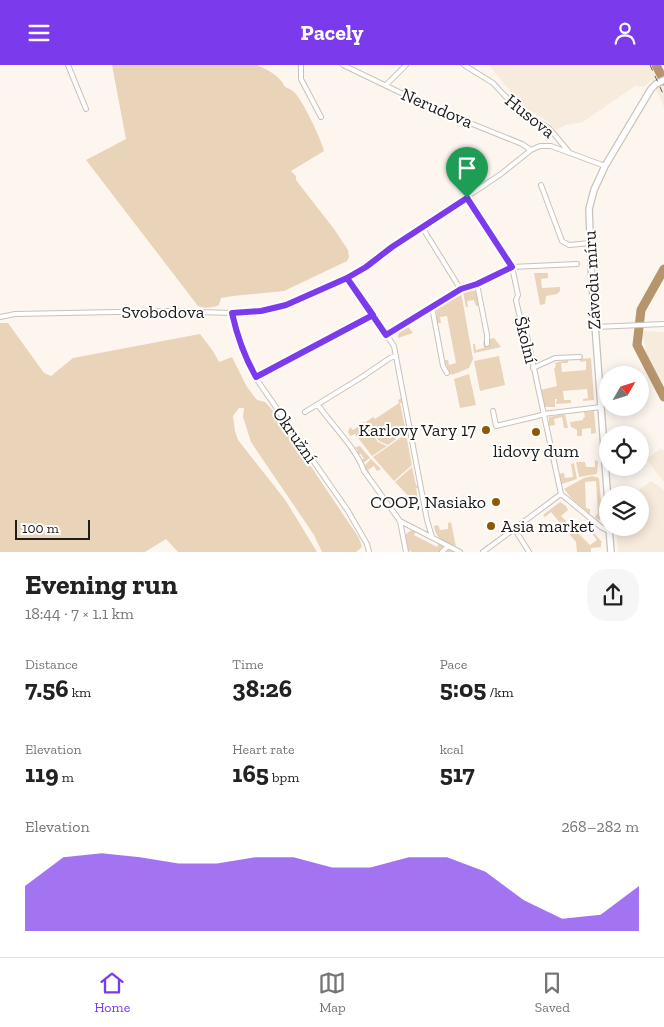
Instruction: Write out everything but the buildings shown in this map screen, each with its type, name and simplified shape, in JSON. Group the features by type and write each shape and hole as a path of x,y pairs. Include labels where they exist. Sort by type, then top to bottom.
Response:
{"main road":[{"name":"Závodu míru","path":"599,380 590,243 590,202 605,166 651,89 662,81"},
{"name":"Závodu míru","path":"602,416 607,486"},
{"path":"610,536 611,552"}],"street":[{"path":"68,65 86,109"},
{"path":"301,65 301,79 321,117"},
{"name":"Nerudova","path":"344,65 415,100 522,144 531,150"},
{"path":"386,85 406,65"},
{"name":"Husova","path":"464,65 493,83 517,109 549,128 569,152"},
{"path":"531,150 547,145 605,166"},
{"name":"Svobodova","path":"0,317 15,314 167,311 232,313 261,311 286,305 347,278 366,267 392,247 501,174 531,150"},
{"path":"541,185 562,241 569,245 590,243"},
{"name":"Školní","path":"467,198 512,267 518,295 516,300 523,331 527,336 561,494"},
{"path":"422,227 461,289"},
{"path":"386,335 461,289 477,284 512,267 576,264"},
{"path":"347,278 394,346 427,520 432,537"},
{"path":"477,284 487,344"},
{"path":"432,307 443,366 447,373"},
{"name":"Okružní","path":"232,313 244,356 256,377 348,511 367,544 369,552"},
{"path":"256,377 373,315"},
{"path":"595,327 664,324"},
{"path":"305,412 390,357 396,356"},
{"path":"534,368 555,358 580,357"},
{"name":"Okružní","path":"318,405 400,521"},
{"path":"493,411 496,426 538,416 543,413 599,407"},
{"path":"483,552 561,494 599,525"},
{"path":"400,521 460,552"},
{"path":"400,521 406,552"},
{"path":"402,535 411,527"},
{"path":"514,528 530,552"},
{"path":"442,552 448,546"}],"shaded area":[{"path":"112,65 257,65 277,77 285,87 297,95 306,110 324,151 291,171 348,250 349,257 347,261 284,291 221,298 219,305 206,308 198,306 86,160 126,139"},
{"path":"489,65 654,65 664,87 664,107 652,80 644,87 635,86 583,122 566,125 556,130 546,120 522,106"},
{"path":"534,273 548,273 548,278 541,279 542,288 560,287 560,291 557,294 546,296 545,304 540,305"},
{"path":"470,289 477,292 480,306 476,306 474,300 467,301 468,307 466,307 463,292"},
{"path":"461,292 473,359 469,368 452,375 444,360 448,360 449,365 456,363 447,316 440,317 441,323 437,323 436,307"},
{"path":"0,323 8,323 44,373 51,376 73,358 200,334 219,362 232,357 247,387 257,400 265,402 275,413 359,538 362,547 356,552 322,552 314,535 251,442 243,417 244,408 239,408 233,416 238,440 286,501 317,552 178,552 166,539 145,552 0,552"},
{"path":"406,324 413,333 398,338 399,329"},
{"path":"642,331 664,332 664,386 647,356"},
{"path":"494,338 501,347 474,353 473,344 475,344 476,350 484,348 483,342 486,342 488,346 490,339"},
{"path":"499,356 505,385 480,391 474,361"},
{"path":"591,358 594,400 583,401 583,399 588,398 587,389 563,391 564,400 571,400 571,403 556,404 557,399 555,399 555,407 544,407 541,390 557,386 554,368 556,364 554,363 568,360 568,363 561,363 562,372 586,370 586,361 580,362 580,359"},
{"path":"469,374 476,405 460,408 454,379"},
{"path":"402,398 404,403 400,403 405,427 409,430 397,438 393,435 396,439 388,445 379,441 366,422 373,417 375,419 399,403 398,400"},
{"path":"594,411 596,433 591,434 591,428 582,429 582,436 577,436 577,430 571,427 570,422 583,420 585,417 584,412"},
{"path":"565,414 568,428 564,428 562,417 554,419 555,425 549,426 549,417"},
{"path":"364,422 378,442 387,446 372,456 355,434 350,436 348,432 350,427 353,430"},
{"path":"406,434 412,465 394,481 373,457"},
{"path":"360,446 370,458 363,463 361,459 364,459 361,454 356,454 354,451 358,451 355,447"},
{"path":"662,448 664,451 664,482 649,463 649,457"},
{"path":"371,459 381,469 377,471 374,466 368,470 371,475 369,476 364,466"},
{"path":"595,460 598,461 597,474 579,477 576,462 585,462 586,467 595,467"},
{"path":"574,463 577,479 562,484 558,474 564,473 565,478 573,477 571,464"},
{"path":"412,467 416,485 421,489 416,488 419,507 395,482"},
{"path":"592,476 599,478 599,521 595,517 598,513 596,481 585,482 586,508 590,509 590,514 572,499 564,489 584,478"},
{"path":"651,481 664,490 664,552 618,552 617,536 649,536 649,486 644,486"},
{"path":"560,502 568,510 561,516 590,545 597,540 593,535 594,533 602,542 601,547 591,548 591,552 577,552 576,542 551,512 545,517 543,515"},
{"path":"451,522 456,547 439,537 434,526 438,525 440,530 448,529 448,523"},
{"path":"413,530 416,531 414,535 437,547 439,543 456,552 412,552 408,550 404,537"}],"waterway":[{"path":"656,65 664,81"},
{"path":"664,269 641,310 637,345 664,397"}],"railway":[{"path":"650,65 664,96"}],"place":[{"name":"Karlovy Vary 17","path":"486,430"},
{"name":"lidovy dum","path":"536,432"},
{"name":"COOP, Nasiako","path":"496,502"},
{"name":"Asia market","path":"491,526"}],"route":[{"path":"467,198 347,278 373,315 256,377 244,356 232,313 261,311 286,305 347,278 386,335 461,289 477,284 512,267 467,198"}]}
